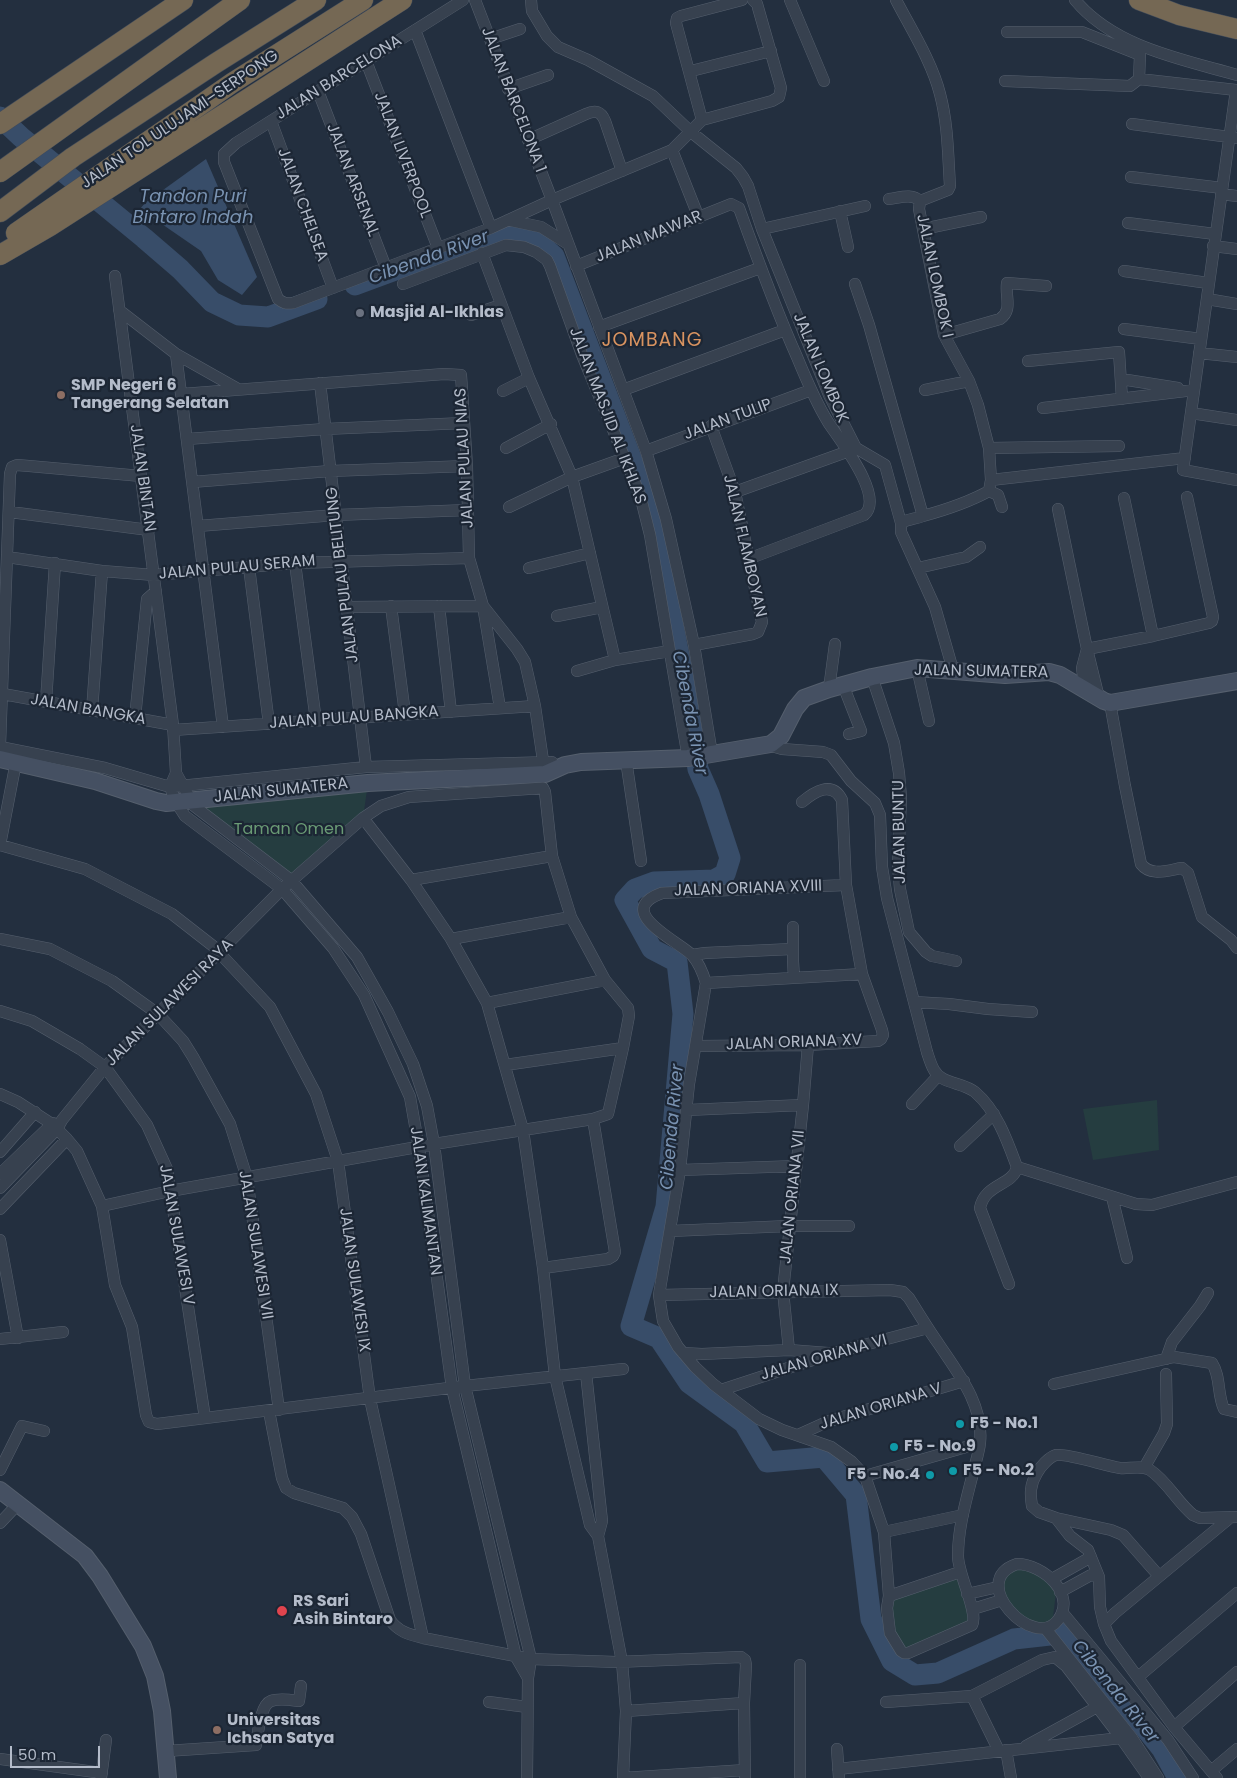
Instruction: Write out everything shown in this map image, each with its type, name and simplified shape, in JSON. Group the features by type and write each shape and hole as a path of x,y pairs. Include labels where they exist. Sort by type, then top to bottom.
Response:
{"highway":[{"path":"4,121 183,0"},
{"path":"0,172 240,0"},
{"name":"JALAN TOL ULUJAMI–SERPONG","path":"7,207 73,157 316,0"},
{"name":"JALAN TOL ULUJAMI–SERPONG","path":"0,245 45,220 98,176 232,83 363,0"},
{"path":"0,255 45,220 130,174 402,0"},
{"path":"1139,0 1179,15 1237,29"}],"street":[{"name":"JALAN BARCELONA","path":"332,288 292,303 285,304 278,299 224,162 223,158 226,150 463,0"},
{"name":"JALAN BARCELONA 1","path":"475,0 552,200"},
{"name":"JALAN LOMBOK","path":"531,0 532,11 548,36 558,47 588,60 653,96 692,132 736,168 743,177 829,395 856,448 885,465 901,523 901,532 935,607 953,670"},
{"path":"702,120 676,23 677,18 742,0"},
{"path":"332,288 491,228 552,200 672,150 702,120 772,101 779,97 781,88 757,4 753,0"},
{"path":"790,0 824,81"},
{"path":"889,199 916,197 920,201 948,190 950,186 944,115 940,93 933,74 896,0"},
{"path":"1075,0 1098,23 1127,39 1164,54 1237,75"},
{"path":"490,39 520,29"},
{"path":"415,30 491,228"},
{"path":"1007,32 1082,32 1140,55 1139,79"},
{"path":"690,71 771,51"},
{"name":"JALAN LIVERPOOL","path":"366,61 438,248"},
{"path":"508,89 548,75"},
{"path":"1005,81 1130,86 1139,79 1236,90 1233,138 1221,191 1183,470 1237,480"},
{"name":"JALAN ARSENAL","path":"318,91 386,268"},
{"path":"528,140 592,111 598,112 605,121 622,171"},
{"name":"JALAN CHELSEA","path":"271,121 332,288"},
{"path":"1132,124 1233,138"},
{"path":"672,150 699,218"},
{"path":"1131,177 1221,191 1237,196"},
{"path":"552,200 646,450 666,519 694,645 701,756"},
{"name":"JALAN LOMBOK I","path":"920,201 919,209 944,335 969,381 978,404 989,448 990,486"},
{"name":"JALAN MAWAR","path":"576,266 731,204 739,208 760,268"},
{"path":"762,229 865,206"},
{"path":"840,211 848,247"},
{"path":"923,230 982,217"},
{"path":"508,220 541,227 568,244"},
{"path":"1128,223 1214,240 1237,249"},
{"name":"JALAN MASJID AL IKHLAS","path":"403,284 506,244 516,245 536,252 547,260 582,355 640,495 650,535 670,651 701,756"},
{"path":"482,253 530,378 572,477 615,660"},
{"path":"599,327 760,268 811,390 861,473 870,500 868,511 864,515 748,559"},
{"path":"1124,271 1208,283"},
{"name":"JALAN BINTAN","path":"115,276 149,530 173,728 176,774 180,794"},
{"path":"944,335 1000,319 1004,316 1008,309 1006,283 1046,286"},
{"path":"855,284 869,325 923,516"},
{"path":"1207,300 1237,304"},
{"path":"470,315 501,305"},
{"path":"119,310 176,354 238,389"},
{"path":"1124,329 1201,339"},
{"path":"623,390 785,330"},
{"path":"1028,361 1119,352 1122,399"},
{"path":"1199,352 1237,357"},
{"path":"176,354 223,727"},
{"name":"JALAN PULAU NIAS","path":"182,394 444,374 461,375 469,558 483,606 522,656 536,706 545,768"},
{"path":"503,391 530,378"},
{"path":"1121,379 1194,390"},
{"path":"925,390 969,381"},
{"name":"JALAN PULAU BELITUNG","path":"320,383 366,767"},
{"name":"JALAN TULIP","path":"646,450 811,390"},
{"path":"1043,408 1194,390"},
{"path":"1191,412 1237,420"},
{"path":"187,439 326,429 464,423"},
{"path":"506,448 551,424"},
{"name":"JALAN FLAMBOYAN","path":"694,645 758,632 761,627 762,617 735,492 711,426"},
{"path":"989,448 1119,446"},
{"path":"735,492 849,452"},
{"path":"509,507 572,477 625,458"},
{"path":"901,523 978,497 990,486 1185,458"},
{"path":"0,747 12,467 17,465 142,476"},
{"path":"192,482 330,471 466,466"},
{"path":"990,486 998,495 1002,507"},
{"path":"1087,650 1212,621 1213,617 1187,497"},
{"path":"1124,498 1153,636"},
{"path":"1058,509 1087,650 1082,668 1098,697 1125,786 1141,864 1148,871 1155,872 1177,869 1185,870 1188,873 1202,917 1231,940 1237,948"},
{"path":"198,526 336,515 468,510"},
{"path":"10,512 149,530"},
{"path":"918,568 966,557 980,547"},
{"path":"529,568 590,553"},
{"name":"JALAN PULAU SERAM","path":"7,557 102,571 154,575 341,560 469,558"},
{"path":"46,702 55,563"},
{"path":"295,563 316,721"},
{"path":"249,567 269,724"},
{"path":"92,710 102,571"},
{"path":"135,718 148,599 156,591"},
{"path":"391,606 405,714"},
{"path":"439,606 451,712"},
{"path":"346,607 483,606 500,708"},
{"path":"557,616 602,607"},
{"path":"835,644 836,687 860,731 849,734"},
{"path":"577,671 615,660 670,651"},
{"path":"917,668 929,721"},
{"name":"JALAN SUMATERA","path":"0,747 105,768 180,794 545,768 581,762 701,756 771,744 781,736 795,709 804,698 872,677 917,668 1005,675 1049,672 1060,675 1098,697"},
{"name":"JALAN BUNTU","path":"872,677 894,744 899,773 901,798 898,865 900,889 909,932 926,952 932,956 956,961"},
{"path":"1098,697 1237,681"},
{"name":"JALAN BANGKA","path":"3,694 135,718 173,728"},
{"name":"JALAN PULAU BANGKA","path":"173,728 223,727 536,706"},
{"path":"771,744 782,749 823,752 832,755 851,781 875,803 881,822 882,867 887,898 927,1052 936,1073 974,1092 994,1114 1016,1167 1016,1172 1011,1178 987,1192 982,1199 980,1208 1009,1284"},
{"path":"626,760 641,861"},
{"path":"0,845 8,761"},
{"name":"JALAN SUMATERA","path":"8,761 95,781 156,802 166,803 180,794 210,782 366,767 545,768"},
{"name":"JALAN SULAWESI RAYA","path":"57,1124 106,1068 291,880 363,818 381,806 409,798 543,788 552,856"},
{"path":"706,983 862,974 846,885 842,800 833,789 814,792 802,802"},
{"name":"JALAN KALIMANTAN","path":"180,794 199,811 291,880 357,957 388,1012 413,1064 427,1106 434,1144 465,1386 530,1659 527,1707 527,1778"},
{"name":"JALAN KALIMANTAN","path":"180,794 184,816 282,889 333,948 364,995 410,1097 452,1388 516,1657 528,1678"},
{"path":"363,818 411,880 452,939 487,1003 523,1130 543,1268 555,1376 590,1525 598,1536 622,1662 626,1711 623,1778 745,1774 744,1703 746,1665 745,1660 741,1657 622,1662 530,1659 423,1638"},
{"name":"JALAN SULAWESI IX","path":"0,845 86,869 172,914 220,952 270,1007 316,1094 338,1161 370,1399 423,1638"},
{"path":"102,1206 170,1191 434,1144 593,1120 610,1111 629,1016 628,1008 605,980 571,917 552,856 411,880"},
{"name":"JALAN ORIANA XVIII","path":"692,955 658,932 650,923 645,912 645,904 650,898 662,893 846,885"},
{"path":"452,939 571,917"},
{"path":"793,927 794,978"},
{"name":"JALAN SULAWESI VII","path":"0,939 50,950 112,981 158,1014 183,1042 230,1124 247,1178 282,1478 286,1488 294,1493 343,1508 352,1517 361,1534 390,1620 396,1629 406,1634 423,1638"},
{"path":"792,948 692,955 702,970 706,983 680,1170 659,1295 663,1321 694,1367 721,1390 760,1419 782,1430 831,1447 852,1462 865,1476 884,1532 889,1596 887,1608 890,1633 904,1653 972,1625 974,1620 973,1609 960,1572 958,1557 963,1515 980,1443 980,1423 974,1401 964,1381 928,1328"},
{"name":"JALAN ORIANA XV","path":"696,1046 808,1045 881,1039 883,1035 882,1030 862,974"},
{"path":"487,1003 605,980"},
{"path":"914,1002 1032,1012"},
{"name":"JALAN SULAWESI V","path":"0,1011 32,1021 80,1049 106,1068 133,1104 150,1132 167,1169 206,1418"},
{"name":"JALAN ORIANA VII","path":"789,1350 783,1291 808,1045"},
{"path":"505,1065 623,1048"},
{"path":"912,1104 936,1073"},
{"path":"0,1094 57,1124 76,1151 102,1206 114,1285 132,1327 146,1415 150,1422 158,1424 465,1386 623,1369"},
{"path":"687,1110 803,1105"},
{"path":"0,1152 35,1112"},
{"path":"960,1146 994,1114"},
{"path":"543,1268 608,1259 615,1252 593,1120"},
{"path":"0,1174 57,1124"},
{"path":"0,1188 57,1124"},
{"path":"0,1209 67,1139"},
{"path":"680,1170 797,1166"},
{"path":"1016,1167 1136,1204 1152,1205 1237,1182"},
{"path":"1112,1197 1127,1258"},
{"path":"670,1231 789,1226 849,1226"},
{"path":"0,1240 18,1338"},
{"name":"JALAN ORIANA IX","path":"659,1295 890,1290 903,1292 909,1298 928,1328"},
{"path":"1166,1359 1172,1342 1208,1293"},
{"name":"JALAN ORIANA VI","path":"721,1390 834,1353 928,1328"},
{"path":"0,1339 63,1332"},
{"path":"683,1353 702,1354 789,1350 834,1353"},
{"path":"1054,1384 1174,1357 1212,1363 1216,1370 1221,1402 1224,1409 1237,1412"},
{"path":"586,1373 602,1521 598,1536"},
{"path":"1144,1468 1164,1433 1167,1424 1166,1374"},
{"name":"JALAN ORIANA V","path":"798,1435 829,1421 964,1381"},
{"path":"0,1470 22,1426 44,1431"},
{"path":"865,1476 980,1443"},
{"path":"1159,1576 1123,1535 1111,1530 1056,1518 1039,1512 1032,1506 1030,1497 1032,1481 1038,1470 1053,1456 1063,1455 1121,1468 1144,1468 1155,1475 1186,1510 1200,1518 1213,1532"},
{"path":"0,1490 85,1556 114,1597 143,1646 155,1676 162,1711 168,1778"},
{"path":"0,1523 18,1504"},
{"path":"884,1532 963,1515"},
{"path":"1200,1518 1234,1517"},
{"path":"1104,1624 1159,1576 1234,1517"},
{"path":"1056,1518 1070,1536 1088,1550 1099,1577 1100,1607 1104,1624 1111,1640 1174,1727 1214,1774 1237,1749"},
{"path":"1052,1579 1091,1557"},
{"path":"1017,1564 1035,1567 1052,1579 1060,1592 1063,1602 1062,1612 1056,1623 1045,1628 1033,1627 1014,1616 1002,1600 998,1587 1000,1576 1005,1570 1017,1564"},
{"path":"889,1596 960,1572"},
{"path":"1060,1592 1091,1575 1099,1577"},
{"path":"967,1594 998,1587"},
{"path":"1138,1677 1237,1593"},
{"path":"973,1609 1002,1600"},
{"path":"1062,1612 1168,1740 1194,1778"},
{"path":"1045,1628 1132,1738 1158,1778"},
{"path":"886,1702 972,1696 1042,1660 1054,1657 1066,1666 1149,1778"},
{"path":"800,1665 800,1778"},
{"path":"1174,1727 1237,1672"},
{"path":"166,1751 256,1745 263,1708 270,1701 299,1701 301,1686"},
{"path":"972,1696 1002,1751 1011,1778"},
{"path":"488,1702 527,1707"},
{"path":"626,1711 744,1703"},
{"path":"1020,1749 1097,1707"},
{"path":"837,1749 838,1773 1002,1751 1121,1738"},
{"path":"0,1759 101,1776 106,1740"}],"green space":[{"name":"Taman Omen","path":"368,783 363,818 291,880 191,800"},
{"path":"1157,1100 1159,1150 1093,1160 1083,1109"},
{"path":"1025,1564 1057,1585 1052,1625 1033,1627 1002,1600 1005,1570"},
{"path":"959,1575 972,1619 904,1652 892,1632 891,1597"}],"water":[{"name":"Tandon Puri Bintaro Indah","path":"206,159 257,277 242,295 218,280 201,251 140,209 145,203"}],"waterway":[{"name":"Cibenda River","path":"0,117 21,137 180,269 212,302 239,315 268,317 317,299"},
{"name":"Cibenda River","path":"355,285 493,234 511,234 526,238 547,250 554,256 650,508 682,671 698,769 709,794 730,858 725,874 714,880 654,882 635,889 625,900 652,949 677,962 683,1014 666,1207 631,1326 659,1338 689,1383 744,1423 767,1462 824,1457 856,1495 871,1619 892,1661 915,1675 938,1673 1014,1639 1068,1633 1162,1749 1178,1778"}],"place":[{"name":"Masjid Al-Ikhlas","path":"360,313"},
{"name":"SMP Negeri 6 Tangerang Selatan","path":"61,395"},
{"name":"F5 - No.1","path":"960,1424"},
{"name":"F5 - No.9","path":"894,1447"},
{"name":"F5 - No.2","path":"953,1471"},
{"name":"F5 - No.4","path":"930,1475"},
{"name":"RS Sari Asih Bintaro","path":"282,1611"},
{"name":"Universitas Ichsan Satya","path":"217,1730"}],"district":[{"name":"JOMBANG","path":"652,341"}]}
